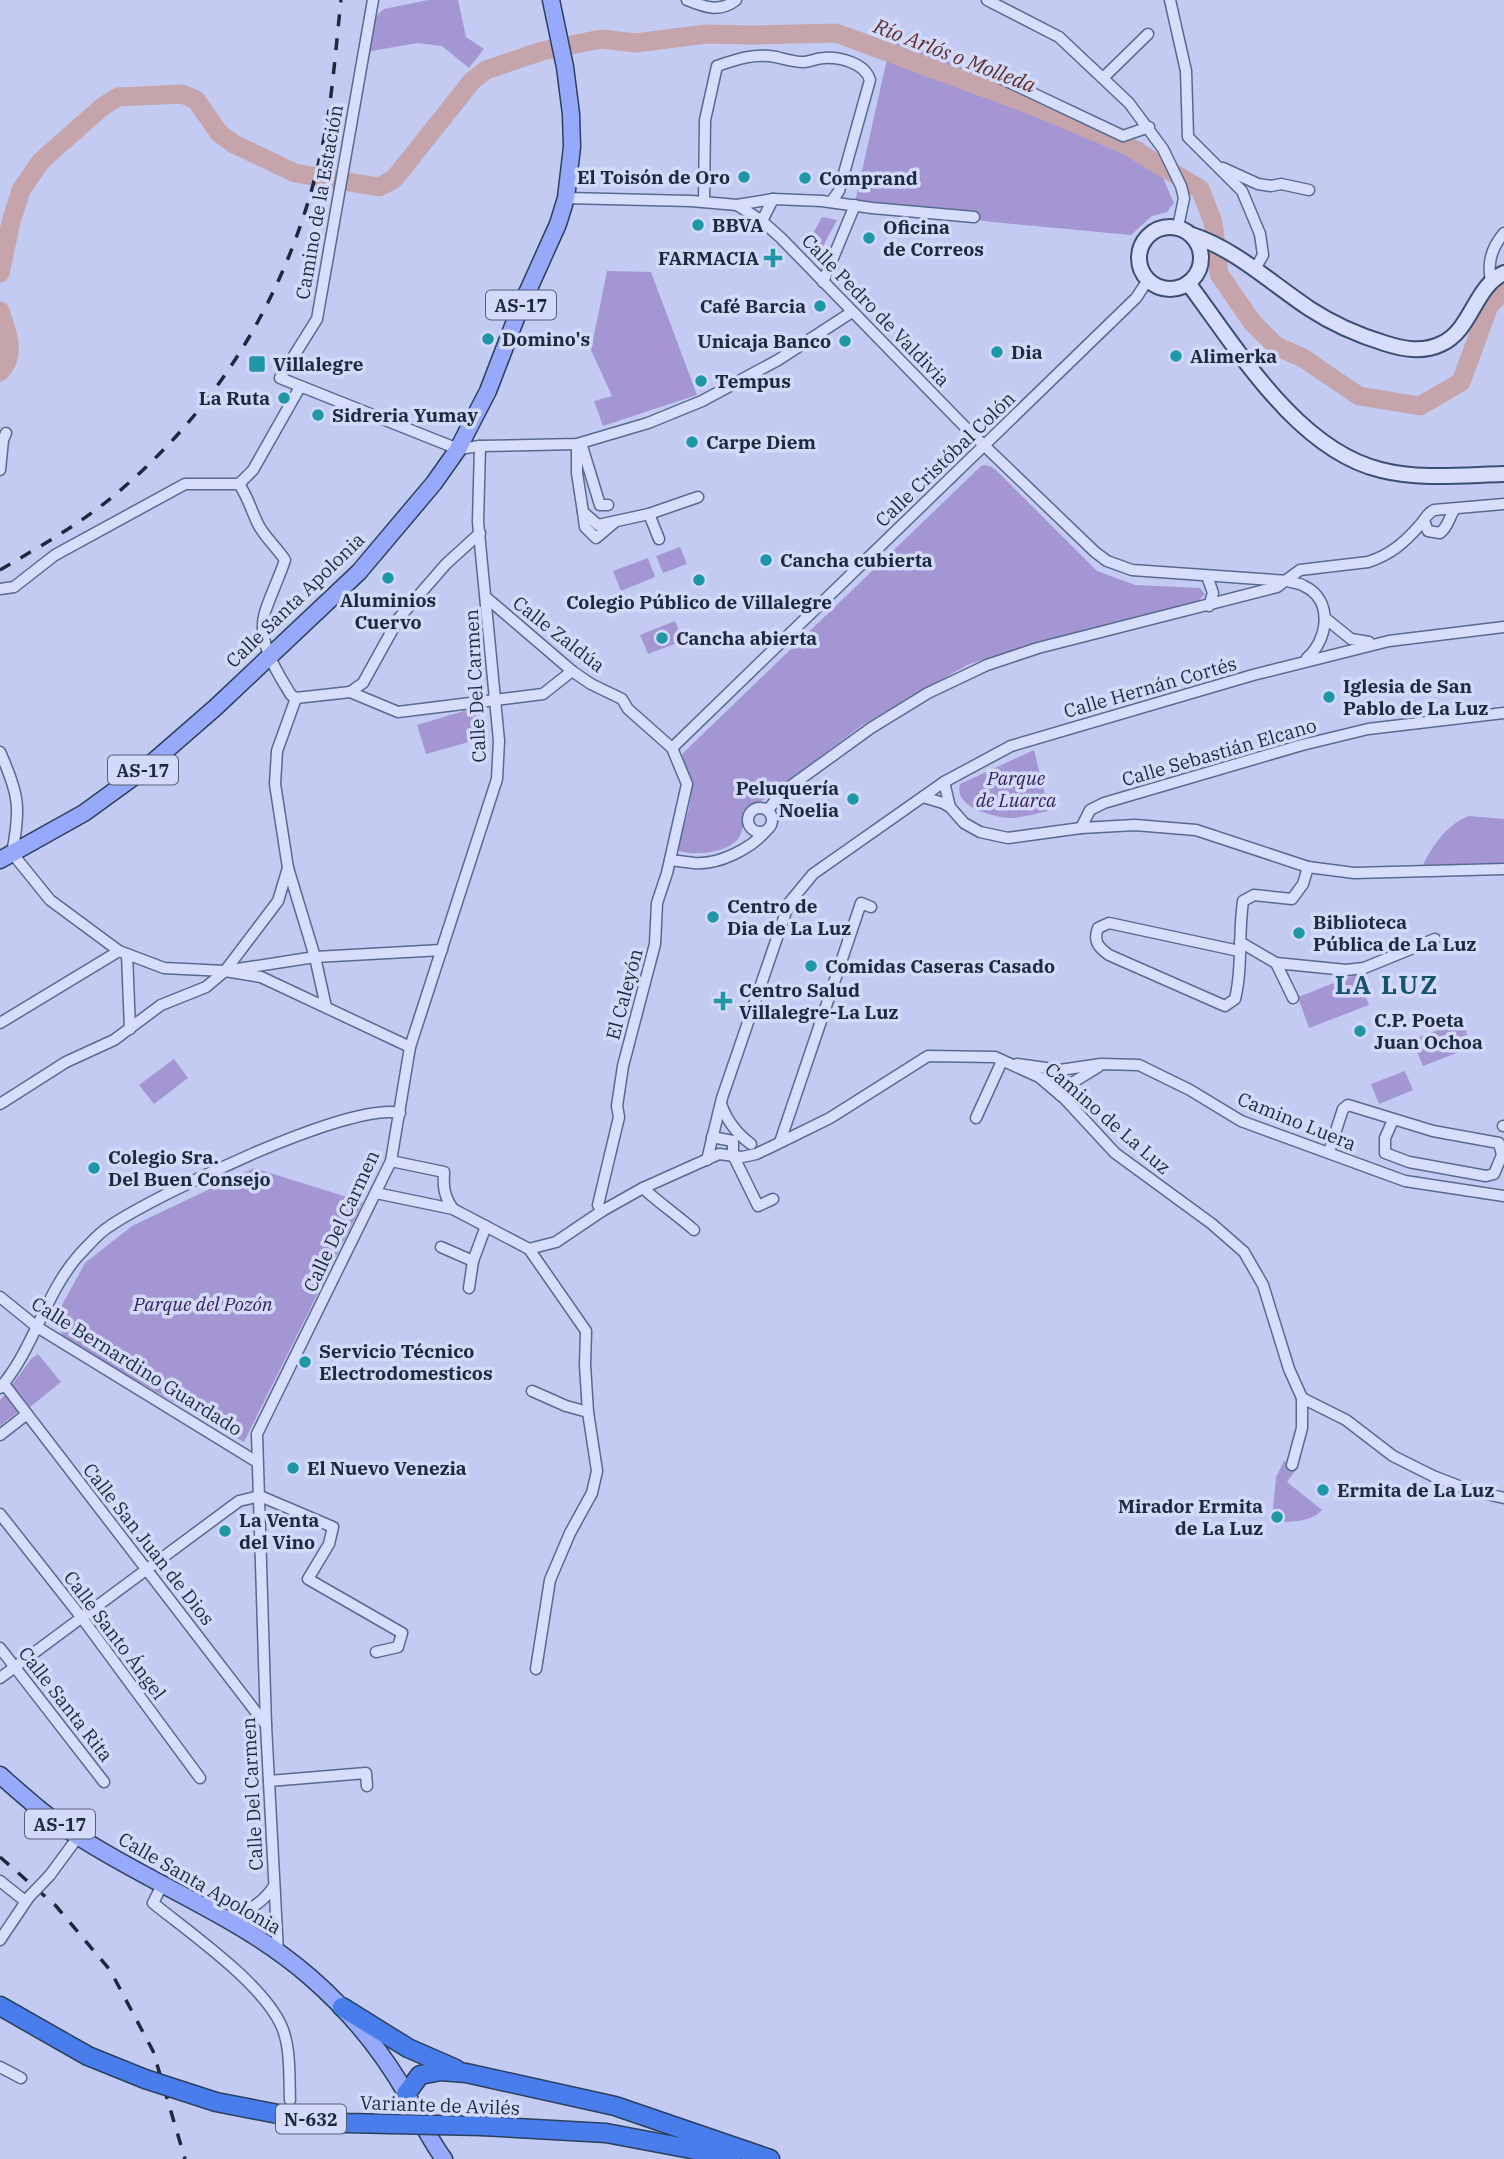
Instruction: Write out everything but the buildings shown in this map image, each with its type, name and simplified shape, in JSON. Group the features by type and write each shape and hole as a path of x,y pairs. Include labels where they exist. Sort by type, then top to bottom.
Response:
{"highway":[{"name":"Variante de Avilés","path":"0,2006 88,2056 145,2079 216,2102 345,2123 482,2126 606,2133 731,2159"},
{"path":"342,2007 408,2048 466,2073"},
{"path":"406,2094 420,2076 441,2071 466,2073 615,2106 770,2159"}],"main road":[{"name":"Calle Santa Apolonia","path":"6,857 84,813 146,768 269,657 359,572 434,483 457,449 488,391 518,313 558,224 566,198 572,147 571,114 565,67 551,0"},
{"name":"Calle Santa Apolonia","path":"0,1775 42,1812 78,1837 227,1918 278,1952"},
{"name":"AS-17","path":"278,1952 342,2007 376,2049 406,2094 432,2151 444,2159"}],"street":[{"path":"687,0 712,9 736,0"},
{"path":"1170,0 1186,71 1188,137 1242,191 1260,234 1263,255 1255,269"},
{"name":"Camino de la Estación","path":"300,387 280,378 317,319 364,43 376,1"},
{"path":"993,1 1059,37 1129,103 1149,127 1181,186 1184,198 1178,228"},
{"path":"1103,78 1148,34"},
{"path":"704,202 705,120 718,66 742,57 758,55 807,62 836,58 861,66 868,72 870,80 839,191 831,202"},
{"path":"994,75 1123,135 1149,127"},
{"path":"1217,165 1258,184 1281,184 1309,190"},
{"path":"566,198 737,205 773,199 831,202 974,217"},
{"path":"762,221 773,199"},
{"name":"Calle Pedro de Valdivia","path":"737,205 762,221 967,429 1107,561 1132,570 1288,581"},
{"path":"823,282 855,205"},
{"path":"1192,235 1200,250 1200,266 1188,283 1178,288 1162,288 1148,279 1140,266 1140,249 1148,235 1162,227 1178,228 1227,251 1312,310 1350,331 1401,348 1424,350 1451,339 1499,276 1489,270 1493,250 1504,233"},
{"name":"Calle Cristóbal Colón","path":"672,748 1136,298 1148,279"},
{"path":"1188,283 1256,373 1297,421 1322,443 1351,461 1381,470 1414,475 1504,474"},
{"path":"0,589 14,587 55,555 185,484 239,484 253,470 300,387 457,449 579,443 648,423 702,401 778,360 852,312"},
{"path":"0,470 3,438"},
{"path":"579,443 600,505 608,505"},
{"path":"579,443 577,473 583,512 598,525 649,514 698,497"},
{"name":"Calle Del Carmen","path":"278,1952 266,1725 257,1434 391,1161 410,1046 497,779 499,741 480,533 480,446"},
{"path":"239,484 247,496 259,527 285,560 264,615 269,657 291,695 296,698 350,692 363,683 399,618 446,564 480,533"},
{"path":"768,810 781,793 871,728 917,699 965,675 1038,648 1278,587 1300,570 1368,562 1389,554 1434,510 1504,504"},
{"path":"1424,521 1428,531 1440,533 1446,529 1448,518 1454,510"},
{"path":"649,514 659,539"},
{"path":"1207,576 1213,593 1209,606"},
{"path":"1288,581 1305,586 1314,594 1321,603 1325,618 1324,635 1319,645 1304,661"},
{"name":"Calle Zaldúa","path":"488,599 572,671 622,699 628,709 672,748"},
{"path":"1325,618 1352,639 1376,643"},
{"name":"Calle Hernán Cortés","path":"707,1160 721,1104 789,903 813,874 944,782 1011,746 1304,661 1389,640 1504,627"},
{"path":"350,692 398,712 544,694 572,671"},
{"path":"296,698 277,751 275,784 288,867 315,957 326,1007"},
{"name":"Calle Sebastián Elcano","path":"1081,828 1090,810 1104,803 1302,745 1367,729 1504,713"},
{"name":"El Caleyón","path":"602,1211 598,1205 619,1117 617,1106 623,1066 655,944 657,903 687,784 672,748"},
{"path":"0,751 10,773 19,816 6,857 50,900 123,953 164,968 225,971 261,977 410,1046"},
{"path":"944,782 950,807"},
{"path":"923,797 950,807 964,823 980,832 1009,838 1081,828 1135,825 1196,830 1308,867 1354,873 1504,869"},
{"path":"670,860 696,863 725,857 744,848 759,839 766,831 772,824 768,810 760,808 750,814 749,824 753,830 766,831"},
{"path":"744,848 753,830"},
{"path":"0,1104 55,1069 114,1040 161,1005 206,988 225,971 278,901 288,867"},
{"path":"1308,867 1303,884 1292,899 1254,895 1243,901 1239,947 1240,978 1235,999 1225,1006 1098,948 1095,936 1098,928 1109,923 1239,947 1276,963 1346,970 1364,968 1435,939"},
{"path":"712,1137 775,1145 861,903 872,907"},
{"path":"225,971 315,957 442,950"},
{"path":"0,1023 123,953"},
{"path":"123,953 130,1029"},
{"path":"1276,963 1293,998"},
{"name":"Camino de La Luz","path":"529,1248 556,1242 643,1188 719,1154 756,1154 775,1145 842,1112 864,1099 887,1080 928,1056 995,1057 1039,1077 1060,1095 1115,1153 1212,1224 1244,1252 1263,1285 1289,1368 1302,1398 1302,1428 1292,1465"},
{"path":"976,1118 1002,1062"},
{"name":"Camino Luera","path":"1002,1062 1060,1070 1101,1064 1139,1065 1190,1090 1241,1121 1405,1181 1504,1196"},
{"path":"1060,1095 1067,1086 1101,1064"},
{"path":"721,1104 741,1138 751,1144"},
{"path":"1329,1152 1343,1109 1348,1105 1358,1106 1393,1120 1433,1131 1499,1143 1502,1146 1502,1155 1494,1174 1486,1176 1409,1162 1385,1153 1385,1138 1393,1120"},
{"path":"2,1386 27,1349 46,1306 76,1258 107,1228 145,1204 236,1161 333,1122 377,1112 400,1113"},
{"path":"733,1141 758,1206 773,1199"},
{"path":"738,1156 760,1195"},
{"path":"391,1161 444,1172 443,1189 453,1209"},
{"path":"643,1188 694,1230"},
{"path":"376,1192 453,1209 529,1248 586,1331 588,1412 597,1471 592,1493 550,1580 536,1669"},
{"path":"470,1288 474,1261 486,1226"},
{"path":"441,1247 474,1261"},
{"name":"Calle Bernardino Guardado","path":"0,1297 37,1327 257,1462"},
{"name":"Calle San Juan de Dios","path":"2,1386 27,1414 266,1725"},
{"path":"532,1391 566,1406 588,1412"},
{"path":"1302,1398 1346,1420 1393,1456 1433,1476 1469,1490 1504,1498"},
{"path":"0,1435 27,1414"},
{"path":"0,1678 239,1501 260,1496 333,1527 329,1544 308,1579 402,1633 398,1647 376,1651"},
{"name":"Calle Santo Ángel","path":"0,1514 82,1618 200,1778"},
{"name":"Calle Santa Rita","path":"0,1648 104,1783"},
{"path":"269,1781 366,1773 367,1786"},
{"path":"0,1940 27,1899 50,1875 78,1837"},
{"path":"0,1881 27,1899"},
{"path":"162,1885 153,1903 233,1967 266,2002 282,2026 288,2053 290,2099"},
{"name":"Calle Del Carmen","path":"227,1918 247,1912 267,1897 274,1886"},
{"path":"0,2067 21,2078"}],"green space":[{"path":"428,0 458,0 466,37 484,49 469,68 442,46 417,43 366,52 375,17 384,9"},
{"path":"892,37 1143,143 1156,162 1174,203 1167,212 1152,216 1131,235 992,222 855,202"},
{"path":"822,217 837,220 821,250 811,243 810,239"},
{"path":"607,271 651,272 697,395 603,426 594,401 612,396 591,350"},
{"path":"985,465 999,473 1097,571 1135,585 1200,588 1205,594 1196,603 1039,642 967,665 861,726 754,807 746,814 741,834 732,844 710,852 679,851 676,846 691,798 683,753"},
{"name":"Cancha abierta","path":"680,547 687,564 663,573 656,556"},
{"name":"Cancha abierta","path":"648,558 655,577 621,591 613,571"},
{"name":"Cancha abierta","path":"675,621 683,641 648,654 640,635"},
{"path":"474,708 483,738 426,754 417,725"},
{"name":"Parque de Luarca","path":"1034,750 1049,811 1010,818 985,813 962,799 960,784"},
{"path":"1469,816 1504,819 1504,869 1419,873 1446,831"},
{"path":"1357,974 1369,1005 1309,1028 1298,997"},
{"path":"1462,1021 1472,1047 1423,1066 1412,1040"},
{"path":"174,1059 188,1078 154,1104 139,1085"},
{"path":"1405,1071 1413,1090 1379,1104 1371,1084"},
{"name":"Parque del Pozón","path":"254,1168 363,1202 244,1442 64,1339 55,1318 85,1263 132,1226"},
{"path":"38,1354 61,1382 30,1407 12,1385 31,1359"},
{"path":"7,1393 20,1410 0,1426 0,1400"},
{"path":"1284,1461 1297,1468 1287,1482 1322,1510 1313,1517 1295,1521 1272,1520 1276,1477"}],"waterway":[{"name":"Río Arlós o Molleda","path":"0,273 21,190 41,161 102,107 118,97 182,94 196,100 219,133 234,144 295,173 379,187 394,179 472,81 486,70 542,51 601,39 636,43 706,34 836,33 1039,108 1124,144 1200,189 1213,222 1219,274 1252,322 1276,346 1303,358 1359,396 1420,406 1461,382 1489,306 1504,290"},
{"name":"Río Arlós o Molleda","path":"0,311 9,343 8,358 0,372"}],"railway":[{"path":"0,570 85,518 154,460 192,418 226,373 256,325 281,275 302,222 318,167 329,110 341,0"},
{"path":"0,1857 56,1906 110,1970 153,2051 185,2159"}],"place":[{"name":"El Toisón de Oro","path":"744,177"},
{"name":"Comprand","path":"805,178"},
{"name":"BBVA","path":"698,225"},
{"name":"Oficina de Correos","path":"869,238"},
{"name":"FARMACIA","path":"773,258"},
{"name":"Café Barcia","path":"820,306"},
{"name":"Domino's","path":"488,339"},
{"name":"Unicaja Banco","path":"845,341"},
{"name":"Dia","path":"997,352"},
{"name":"Alimerka","path":"1176,356"},
{"name":"Villalegre","path":"257,364"},
{"name":"Tempus","path":"701,381"},
{"name":"La Ruta","path":"284,398"},
{"name":"Sidreria Yumay","path":"318,415"},
{"name":"Carpe Diem","path":"692,442"},
{"name":"Cancha cubierta","path":"766,560"},
{"name":"Aluminios Cuervo","path":"388,578"},
{"name":"Colegio Público de Villalegre","path":"699,580"},
{"name":"Cancha abierta","path":"662,638"},
{"name":"Iglesia de San Pablo de La Luz","path":"1329,697"},
{"name":"Peluquería Noelia","path":"853,799"},
{"name":"Centro de Dia de La Luz","path":"713,917"},
{"name":"Biblioteca Pública de La Luz","path":"1299,933"},
{"name":"Comidas Caseras Casado","path":"811,966"},
{"name":"Centro Salud Villalegre-La Luz","path":"723,1001"},
{"name":"C.P. Poeta Juan Ochoa","path":"1360,1031"},
{"name":"Colegio Sra. Del Buen Consejo","path":"94,1168"},
{"name":"Servicio Técnico Electrodomesticos","path":"305,1362"},
{"name":"El Nuevo Venezia","path":"293,1468"},
{"name":"Ermita de La Luz","path":"1323,1490"},
{"name":"Mirador Ermita de La Luz","path":"1277,1517"},
{"name":"La Venta del Vino","path":"225,1531"}],"district":[{"name":"LA LUZ","path":"1387,984"}]}
